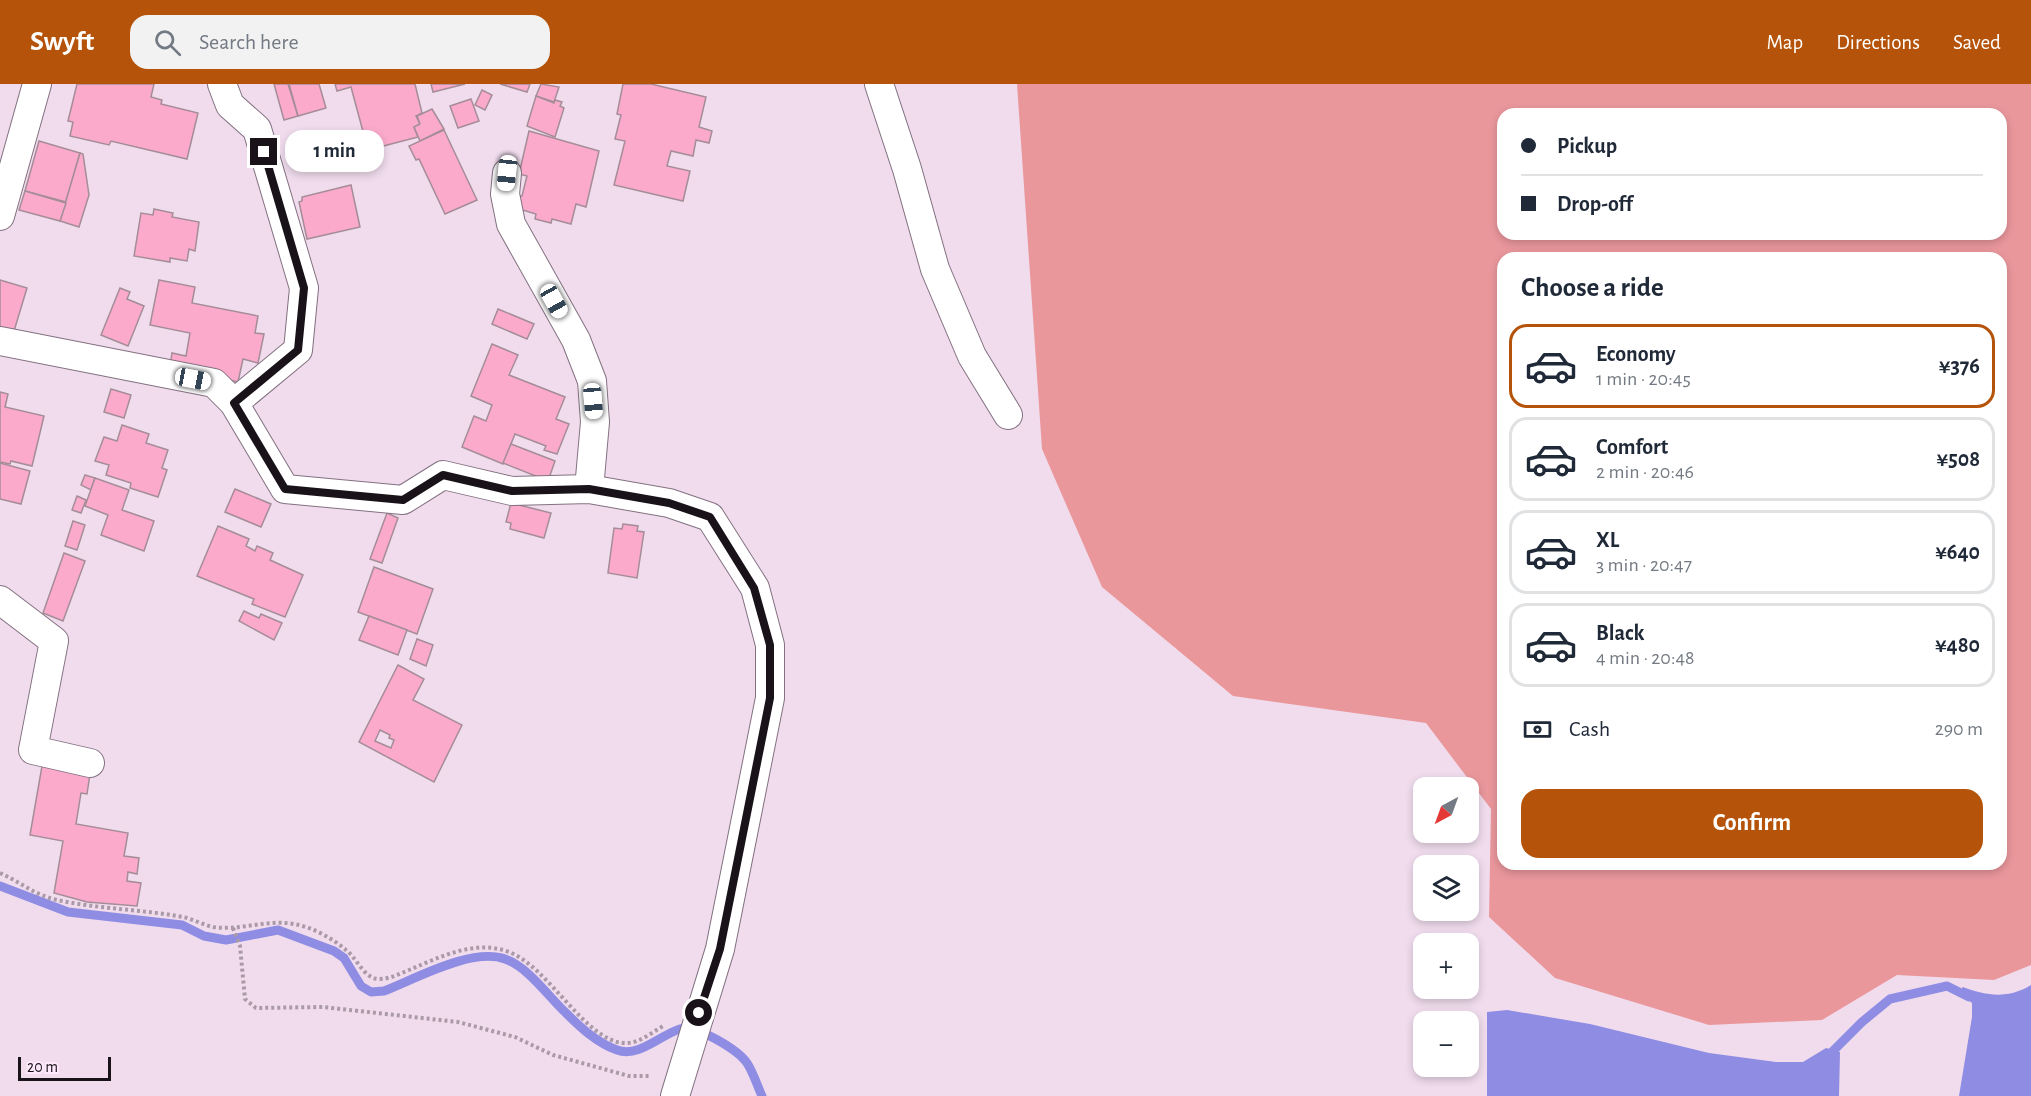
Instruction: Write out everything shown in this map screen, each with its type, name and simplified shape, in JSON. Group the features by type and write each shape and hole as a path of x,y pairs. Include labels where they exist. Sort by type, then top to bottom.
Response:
{"street":[{"path":"0,216 37,84"},
{"path":"222,84 230,105 257,129 304,288 298,350 234,403"},
{"path":"879,84 907,168 935,269 972,356 1008,415"},
{"path":"507,173 505,194 511,224 576,340 592,381 595,422 589,489"},
{"path":"0,341 214,383 234,403 285,489 403,500 443,475 512,491 589,489 669,503 710,517 754,588 770,645 770,698 720,949 675,1096"},
{"path":"0,600 54,641 33,750 90,763"}],"path":[{"path":"0,873 52,899 185,917 212,927 233,928 267,921 296,924 331,939 349,952 364,972 375,979 389,978 450,953 472,948 491,948 509,952 527,962 594,1029 610,1041 625,1044 639,1041 682,1017 696,1024"},
{"path":"233,928 240,945 245,999 256,1008 323,1007 458,1022 515,1037 553,1055 629,1076 657,1077 683,1065"}],"shaded area":[{"path":"1017,84 2031,84 2031,965 1994,980 1897,975 1822,1020 1709,1025 1555,978 1489,917 1491,809 1479,793 1479,777 1467,777 1426,723 1233,696 1102,587 1042,449"},
{"path":"2031,985 2031,1096 1959,1096 1972,1017 1972,1003 1959,992 1963,987 1997,995 2014,992"},
{"path":"1507,1010 1590,1024 1709,1053 1776,1062 1803,1062 1826,1048 1840,1052 1839,1096 1487,1096 1487,1012"}],"building":[{"path":"77,84 154,84 151,97 162,100 161,104 198,113 187,159 111,141 109,145 70,136 73,122 68,121"},
{"path":"274,84 288,84 298,116 284,120"},
{"path":"289,84 319,84 326,108 298,116"},
{"path":"335,84 415,84 422,113 416,116 420,124 414,127 418,137 368,150 351,87 337,91"},
{"path":"431,84 465,84 433,92"},
{"path":"500,84 530,84 527,92"},
{"path":"541,84 559,87 554,102 536,96"},
{"path":"623,84 651,84 706,97 699,127 712,131 709,143 696,140 693,156 671,151 667,166 690,171 683,201 614,185 625,141 615,139 621,115 617,114"},
{"path":"482,90 492,95 485,110 475,105"},
{"path":"536,96 554,103 555,100 562,102 560,106 564,108 555,137 527,126"},
{"path":"471,99 479,121 458,128 450,106"},
{"path":"432,109 444,129 420,141 414,127 420,124 417,116"},
{"path":"444,130 477,200 445,214 419,159 416,160 409,146"},
{"path":"529,131 599,151 586,207 576,204 571,224 552,219 551,223 535,219 536,214 519,209 518,196 522,196 527,176 519,174"},
{"path":"39,141 80,153 66,202 25,191"},
{"path":"80,153 83,154 89,195 79,227 60,221"},
{"path":"351,185 360,227 307,239 299,202 302,201 302,197"},
{"path":"25,191 66,203 60,221 19,210"},
{"path":"154,209 173,213 172,217 199,222 195,251 189,249 187,261 170,258 170,262 134,256 141,213 153,215"},
{"path":"0,280 27,288 11,341 0,337"},
{"path":"159,280 195,287 192,303 258,316 255,333 264,334 258,363 243,359 238,382 170,366 172,353 186,356 190,333 150,325"},
{"path":"120,288 130,292 127,299 144,306 128,346 101,335"},
{"path":"498,309 534,324 527,339 492,324"},
{"path":"492,344 518,355 509,375 565,397 556,419 569,424 557,454 544,450 546,446 515,434 503,464 462,447 474,416 486,421 492,405 471,396"},
{"path":"111,389 131,395 124,418 104,412"},
{"path":"0,392 8,394 5,407 44,416 32,466 11,461 10,464 0,462"},
{"path":"122,425 149,434 146,443 168,450 162,468 167,470 158,497 130,488 131,483 106,475 109,465 95,461 104,437 117,441"},
{"path":"511,444 555,461 548,481 503,463"},
{"path":"0,463 30,471 21,504 0,499"},
{"path":"85,475 95,478 91,490 81,485"},
{"path":"95,478 129,490 122,510 154,521 144,551 101,535 108,515 85,506"},
{"path":"235,489 271,504 261,527 225,512"},
{"path":"77,496 86,500 81,513 72,510"},
{"path":"511,503 551,513 544,538 510,529 511,523 506,522"},
{"path":"387,513 398,518 382,563 370,559"},
{"path":"73,521 85,525 77,550 65,546"},
{"path":"623,524 638,526 637,531 644,532 637,578 608,573 614,528 622,529"},
{"path":"218,526 249,539 246,546 255,551 257,546 273,553 270,560 303,575 285,617 252,604 254,599 197,576"},
{"path":"64,553 85,561 63,621 43,613"},
{"path":"374,567 433,589 417,634 358,612"},
{"path":"244,611 259,618 261,614 282,623 274,640 239,621"},
{"path":"369,616 407,630 398,655 359,640"},
{"path":"417,639 433,645 426,666 410,659"},
{"path":"398,665 424,679 413,700 462,725 434,782 359,742","holes":["380,730 390,735 389,738 394,740 391,748 375,741"]},
{"path":"42,766 90,774 87,794 81,793 76,824 128,833 124,856 139,858 137,874 128,872 127,881 141,883 137,906 87,902 54,893 63,841 30,835"}],"waterway":[{"path":"0,886 68,912 182,925 204,936 226,940 278,930 334,951 344,958 361,986 371,992 384,991 427,972 460,961 492,956 505,959 530,975 589,1034 617,1050 633,1051 672,1032 687,1028 716,1039 747,1063 762,1096"},
{"path":"1827,1057 1862,1022 1890,999 1947,986 1969,997"}],"route":[{"path":"264,152 304,288 298,350 234,403 285,489 403,500 443,475 512,491 589,489 669,503 710,517 754,588 770,645 770,698 720,949 699,1013"}]}
